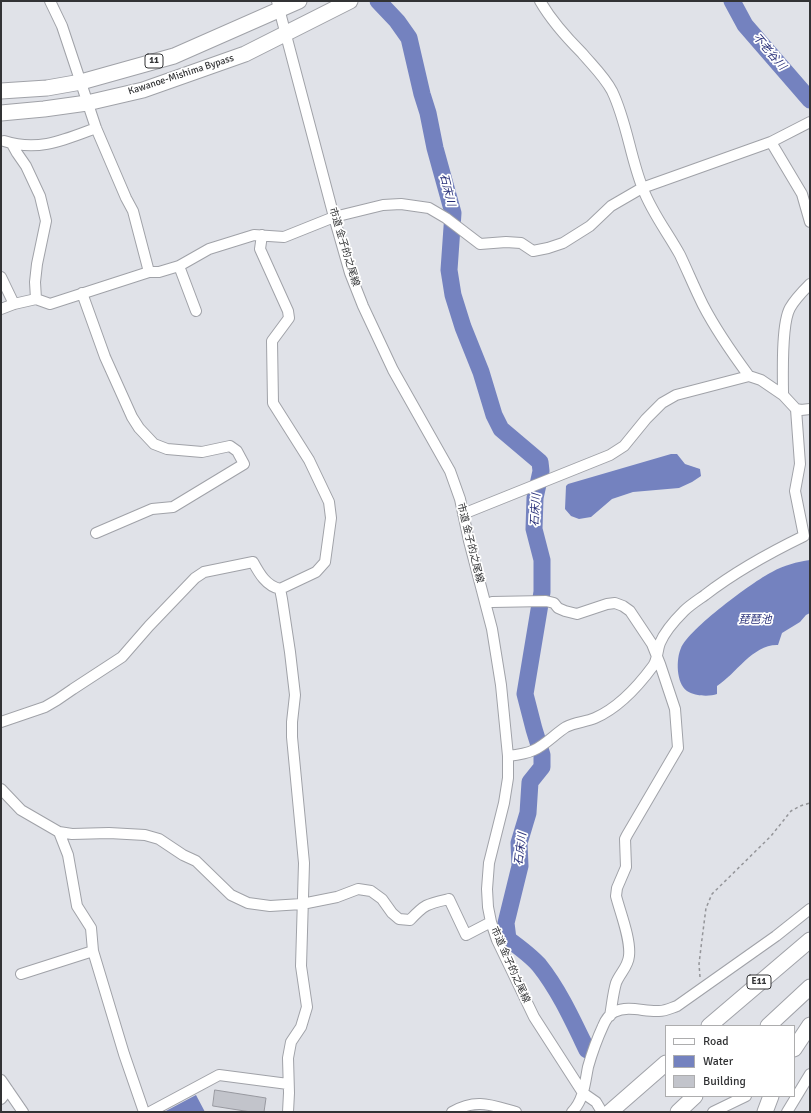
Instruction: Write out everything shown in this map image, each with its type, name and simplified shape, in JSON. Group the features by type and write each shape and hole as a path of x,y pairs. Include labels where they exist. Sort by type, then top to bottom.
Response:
{"highway":[{"name":"Kawanoe-Mishima Bypass","path":"1,91 47,88 81,82 174,56 279,5 299,1"},
{"name":"Kawanoe-Mishima Bypass","path":"1,113 87,103 143,90 238,57 350,1"},
{"name":"E11","path":"710,1025 810,940"},
{"path":"769,1025 810,987"},
{"path":"795,1048 810,1026"},
{"path":"610,1112 665,1065"},
{"path":"678,1112 694,1097"},
{"path":"765,1112 771,1097"}],"street":[{"path":"50,1 62,26 96,128 133,211 149,272"},
{"path":"540,1 562,32 600,73 612,91 623,121 642,188 653,212 689,272 703,305 726,345 749,376"},
{"name":"市道 金子的之尾線","path":"279,5 350,273 363,306 393,370 450,471 460,499 469,541 492,629 501,685 508,756 508,778 504,803 489,863 487,889 491,922 497,940 534,1017 583,1092 596,1102 602,1112"},
{"path":"1,309 14,304 36,299 50,304 149,272 159,272 179,266 209,249 254,235 284,237 334,217 383,205 402,204 429,208 446,218 480,244 506,242 521,243 533,250 548,248 564,243 590,226 611,206 642,188 771,142 808,122"},
{"path":"5,140 42,145 58,142 96,128"},
{"path":"5,140 26,166 40,196 46,221 37,264 35,282 36,299"},
{"path":"771,142 802,194 810,222"},
{"path":"1,722 45,707 122,657 188,583 204,572 253,562 262,578 274,588 280,589 316,572 325,562 331,518 329,502 309,460 274,403 272,341 288,318 288,311 260,249 262,235"},
{"path":"179,266 196,310"},
{"path":"1,277 14,304"},
{"path":"783,395 785,323 789,309 797,297 810,284"},
{"path":"82,293 105,357 132,417 139,428 154,444 167,449 202,452 230,446 237,451 244,464 173,507 152,509 96,533"},
{"path":"463,514 610,455 624,446 646,419 662,403 676,395 749,376 761,380 783,395 796,409 810,409"},
{"path":"508,756 523,754 535,749 568,726 594,718 604,713 626,696 655,664 661,642 685,611 727,578 765,555 804,536 795,491 800,464 796,409"},
{"path":"280,589 295,695 292,722 304,863 301,966 307,1006 302,1027 291,1042 288,1058 288,1112"},
{"path":"492,602 546,601 565,611 577,614 607,604 615,603 623,606 630,611 652,644 675,709 678,748 626,839 626,867 617,888 616,896 629,944 630,954 628,964 619,976 616,984 610,1016"},
{"path":"1,789 22,810 59,832 72,834 109,833 145,835 159,839 183,855 196,861 231,895 248,903 270,906 302,904 337,897 358,889 371,891 382,899 392,913 399,919 410,920 429,903 449,899 466,935 491,922"},
{"path":"59,832 68,855 77,906 90,928 93,951 124,1054 144,1112"},
{"path":"572,1112 577,1107 583,1092 589,1065 598,1037 612,1013 630,1008 658,1012 677,1006 776,936 810,909"},
{"path":"20,974 93,951"},
{"path":"787,1112 810,1074"},
{"path":"150,1112 219,1075 288,1084"},
{"path":"1,1080 23,1112"},
{"path":"1,1099 8,1090"},
{"path":"714,1112 744,1097"},
{"path":"452,1112 477,1103 516,1112"}],"path":[{"path":"810,719 810,730"},
{"path":"704,986 700,976 699,964 706,908 712,894 771,836 791,811 810,803"}],"water":[{"path":"671,454 677,454 685,464 700,469 701,476 679,488 633,492 612,499 591,517 579,519 571,516 565,509 566,486 568,484"},
{"name":"琵琶池","path":"810,560 810,613 800,622 782,633 778,645 769,646 753,654 717,686 717,694 702,696 687,691 683,687 678,671 679,653 686,640 708,618 750,585 786,566"},
{"path":"196,1095 205,1112 164,1112"}],"building":[{"path":"215,1090 266,1098 264,1112 251,1112 213,1106"}],"waterway":[{"name":"石床川","path":"378,1 397,21 409,38 428,113 435,148 453,213 449,270 453,295 463,327 481,372 494,415 501,429 540,462 541,471 535,498 534,529 542,560 542,592 525,694 542,755 542,767 530,782 528,813 519,843 520,866 506,923 508,939 539,965 565,1006 587,1050"},
{"name":"不老谷川","path":"732,1 745,25 810,100"}]}
